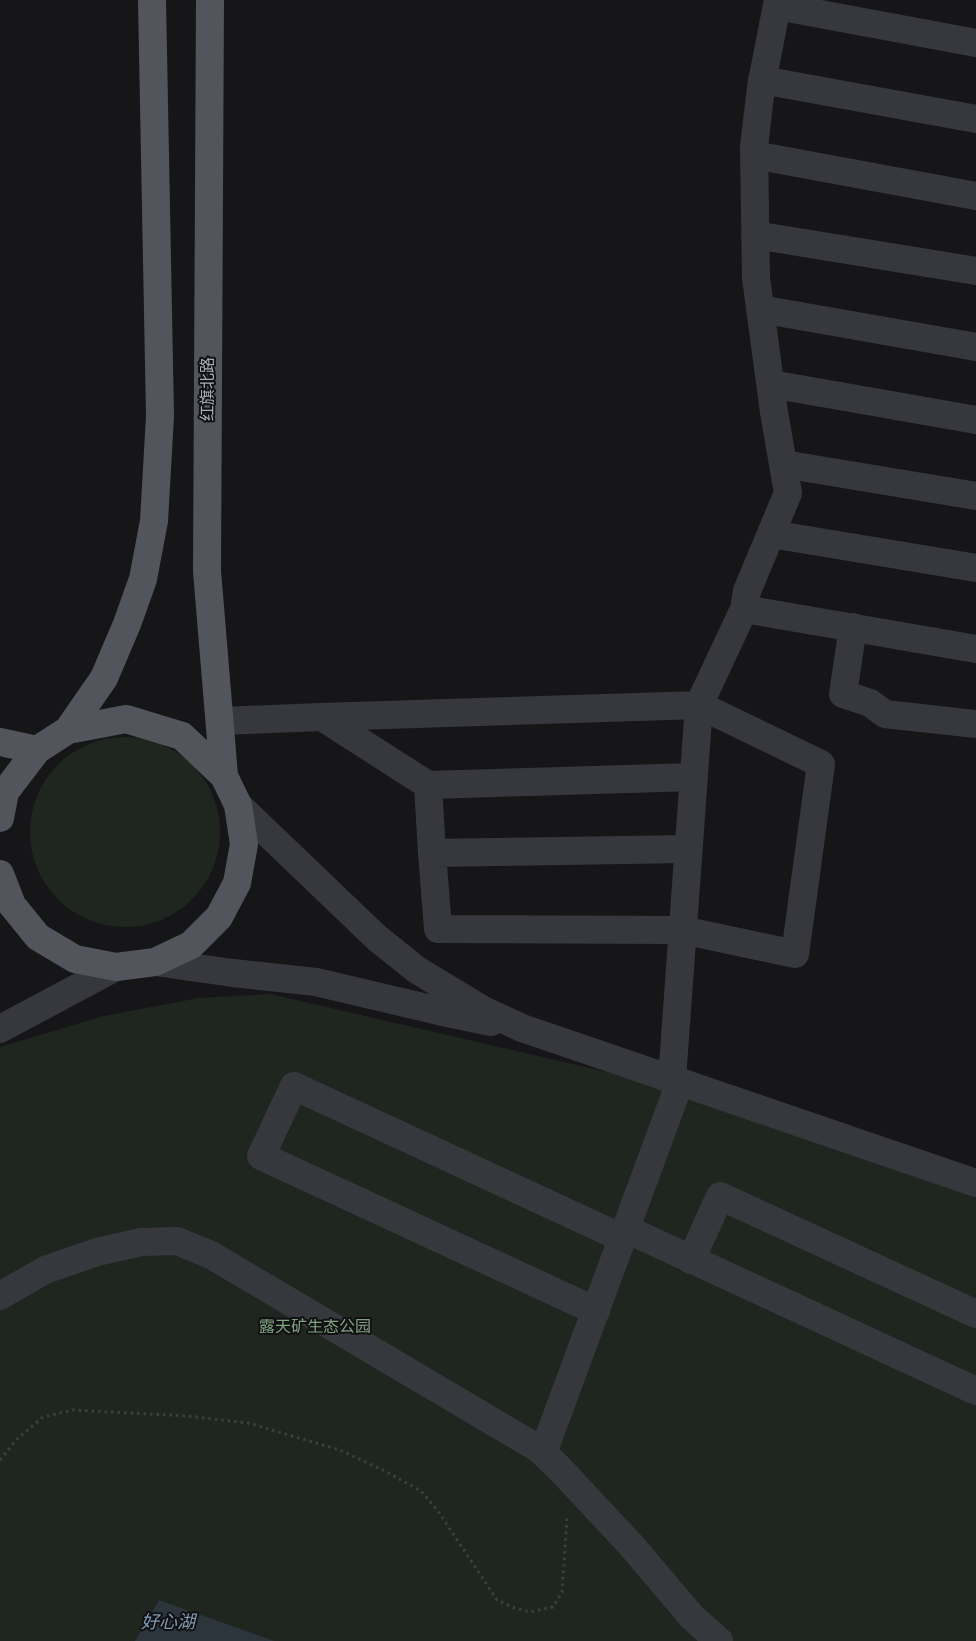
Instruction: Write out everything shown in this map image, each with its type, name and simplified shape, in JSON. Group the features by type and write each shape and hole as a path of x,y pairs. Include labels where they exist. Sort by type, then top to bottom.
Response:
{"main road":[{"path":"68,730 104,678 127,624 143,579 154,521 160,416 152,0"},
{"name":"红旗北路","path":"210,0 207,571 224,776"},
{"path":"0,818 5,792 37,750 68,730 126,719 182,736 224,776 238,805 244,844 237,883 233,892 219,918 191,945 155,962 116,967 75,959 38,937 12,905 0,874"},
{"path":"0,742 37,750"}],"street":[{"path":"543,1453 624,1234 676,1080 682,930 699,705 744,609 746,591 788,493 770,384 756,278 755,235 754,156 762,80 778,3 976,43"},
{"path":"762,80 976,119"},
{"path":"754,156 976,196"},
{"path":"755,235 976,272"},
{"path":"760,309 976,346"},
{"path":"770,384 976,420"},
{"path":"783,464 976,496"},
{"path":"771,534 976,568"},
{"path":"744,609 976,648"},
{"path":"853,627 843,694 870,703 885,714 976,724"},
{"path":"220,721 699,705 821,764 795,954 682,930 438,929 428,785"},
{"path":"322,717 428,785 694,777"},
{"path":"238,805 377,938 417,970 483,1010 522,1028 976,1183"},
{"path":"432,853 688,848"},
{"path":"155,962 316,982 452,1014 522,1028"},
{"path":"0,1029 116,967"},
{"path":"596,1311 261,1156 294,1086 624,1234 691,1260 976,1391"},
{"path":"691,1260 720,1196 976,1314"},
{"path":"0,1296 45,1270 97,1252 141,1242 177,1241 211,1255 256,1280 543,1453 631,1545 692,1617 719,1641"}],"path":[{"path":"0,1460 17,1439 43,1417 73,1410 188,1416 248,1423 340,1450 383,1470 421,1492 438,1511 497,1600 530,1612 553,1607 562,1592 570,1480"}],"green space":[{"path":"134,737 144,738 170,748 185,758 199,772 209,787 216,804 219,813 219,851 209,877 199,892 185,906 170,916 144,926 116,927 106,926 80,916 65,906 51,892 41,877 31,851 30,823 31,813 41,787 51,772 65,758 80,748 106,738"},
{"name":"露天矿生态公园","path":"270,994 637,1079 976,1197 976,1641 0,1641 0,1047 104,1016 199,998"}],"water":[{"name":"好心湖","path":"159,1600 274,1641 135,1641"}]}
